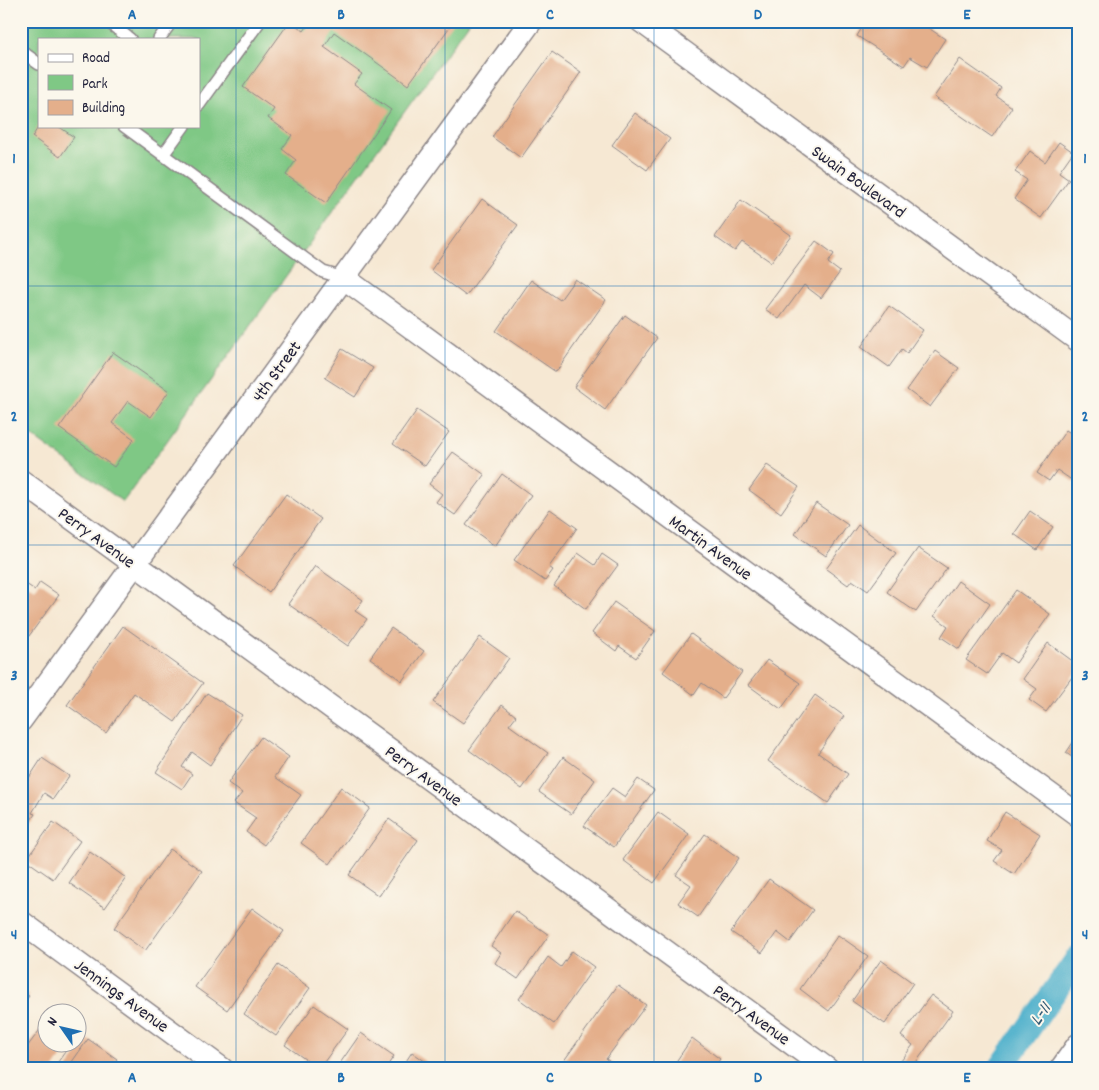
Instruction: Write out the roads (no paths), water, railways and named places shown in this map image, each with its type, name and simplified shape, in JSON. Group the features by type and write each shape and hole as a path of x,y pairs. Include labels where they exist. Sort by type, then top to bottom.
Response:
{"street":[{"name":"4th Street","path":"21,720 531,21"},
{"name":"Swain Boulevard","path":"641,21 1078,340"},
{"name":"Martin Avenue","path":"344,278 1078,815"},
{"name":"Perry Avenue","path":"21,481 827,1069"},
{"name":"Jennings Avenue","path":"21,922 222,1069"},
{"path":"1061,1069 1078,1045"}],"lane":[{"path":"107,21 129,38"},
{"path":"161,38 172,21"},
{"path":"201,97 260,21"},
{"path":"21,51 38,63"},
{"path":"127,128 323,272 344,278"},
{"path":"163,155 183,128"}],"waterway":[{"name":"L-11","path":"1000,1069 1078,958"}]}
